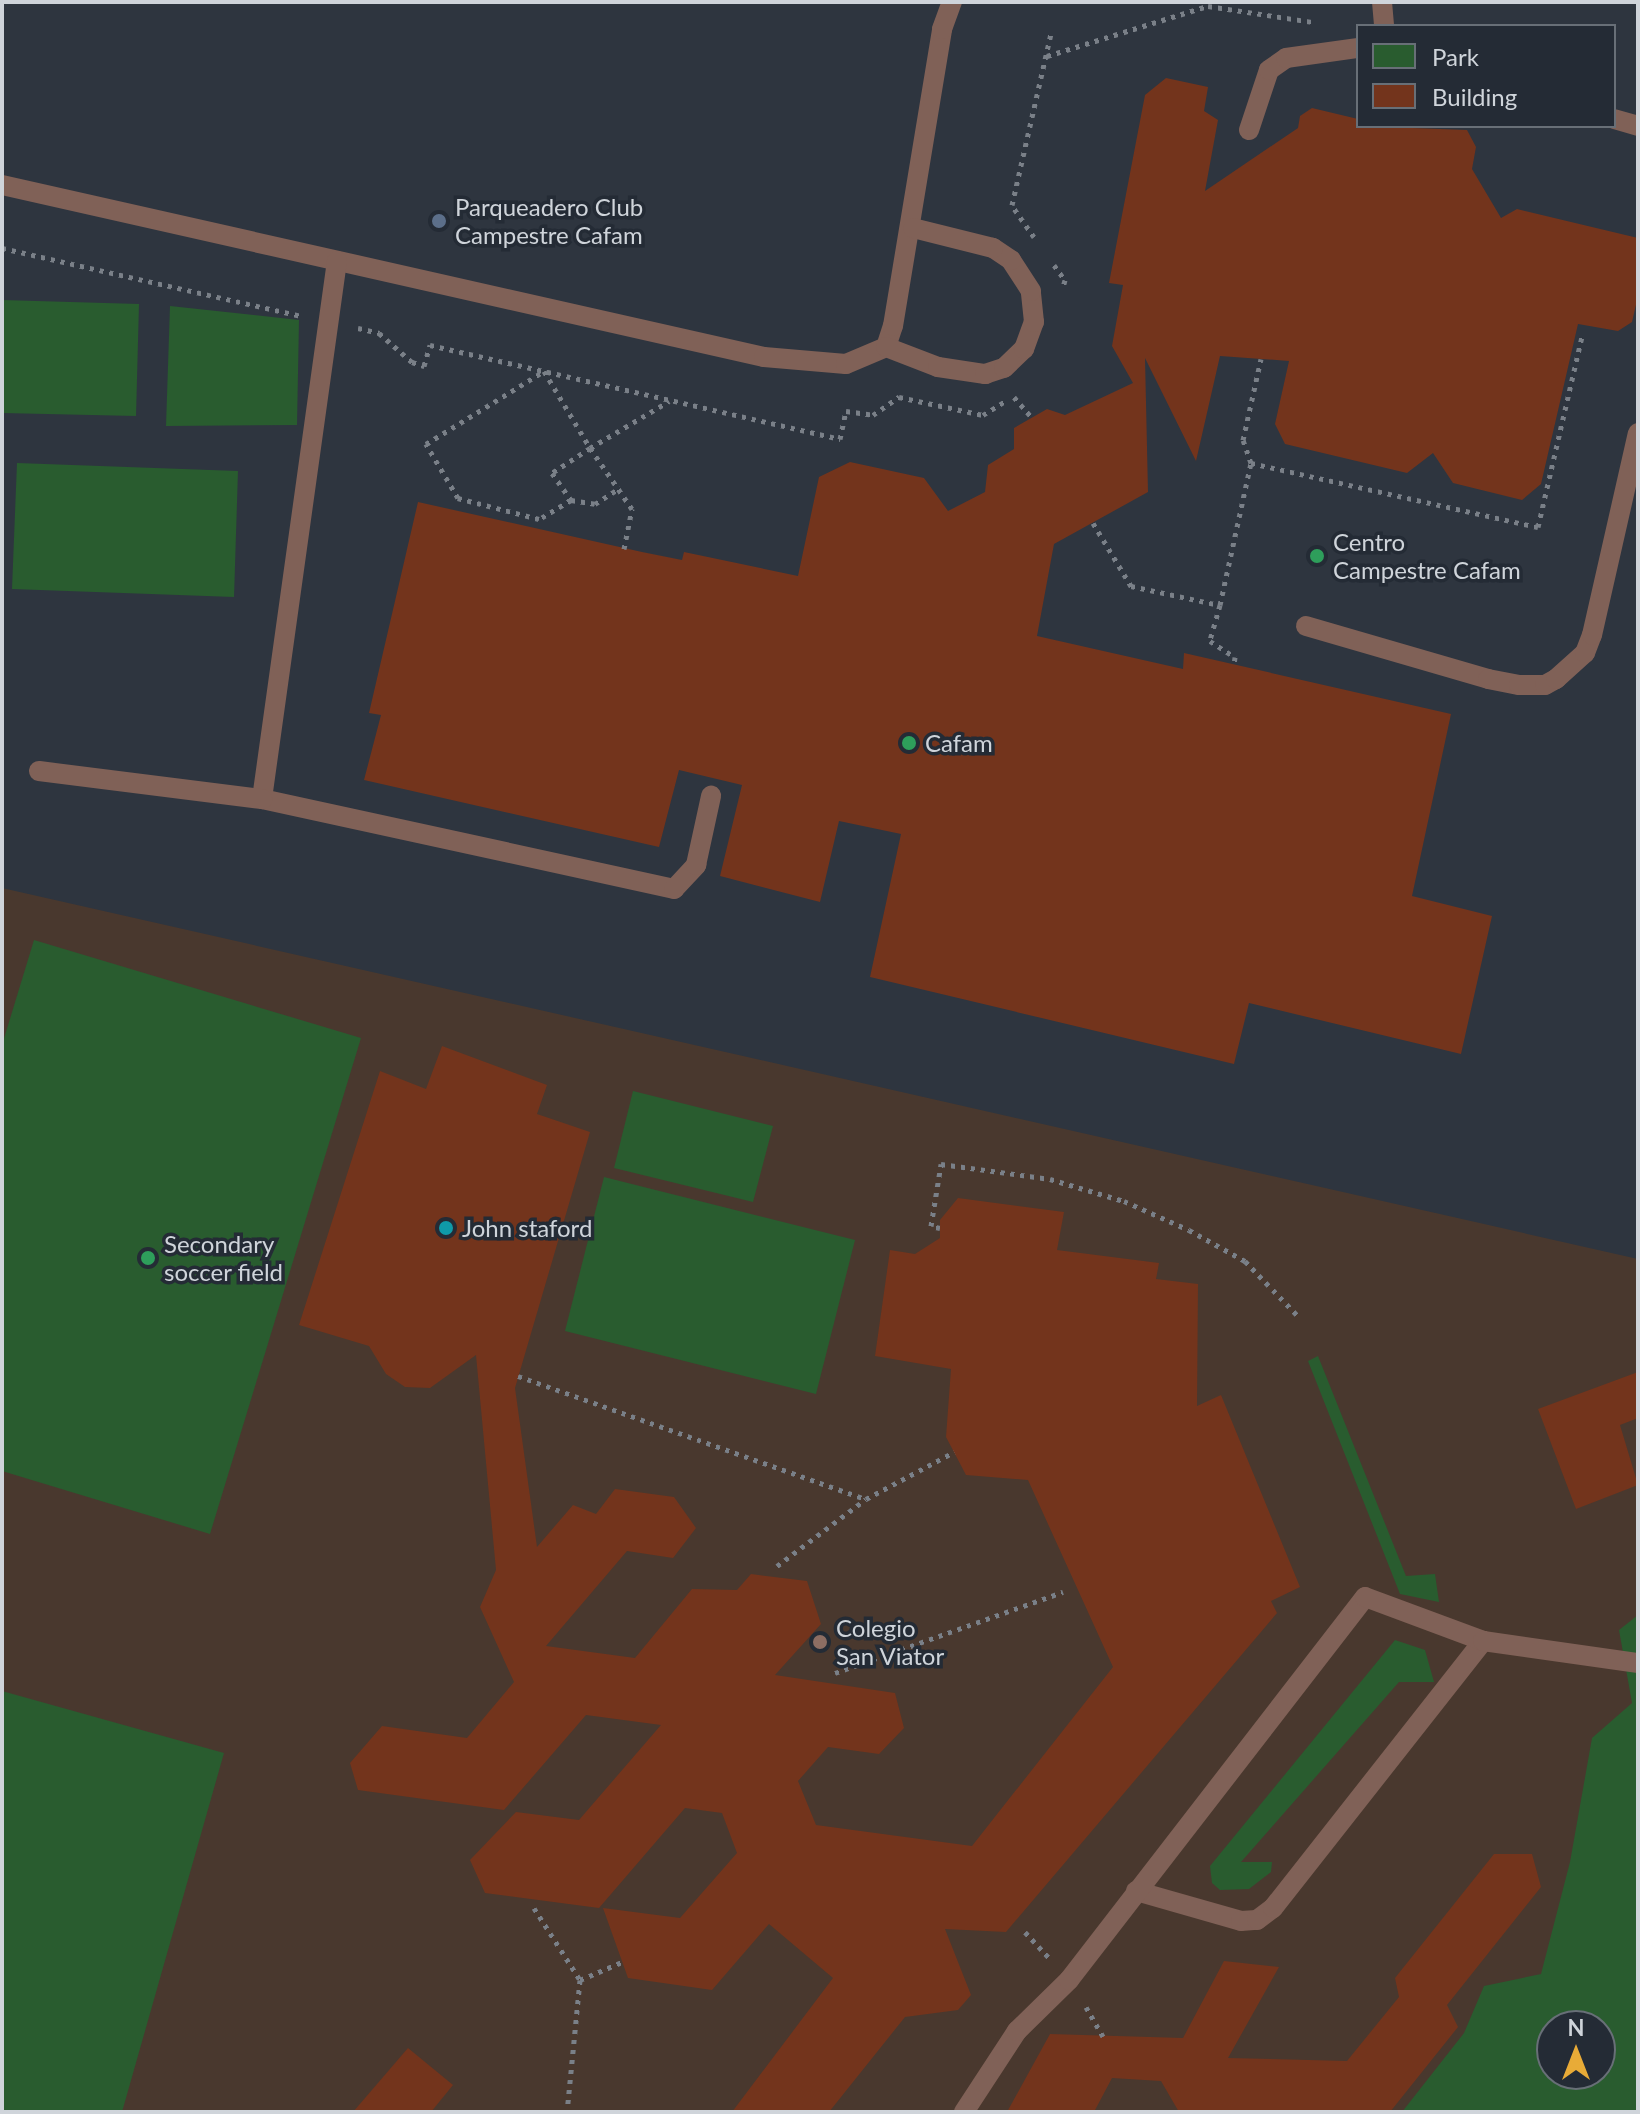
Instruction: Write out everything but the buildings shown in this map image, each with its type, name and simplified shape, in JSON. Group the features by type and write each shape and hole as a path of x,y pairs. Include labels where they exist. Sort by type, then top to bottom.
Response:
{"lane":[{"path":"886,347 913,228 942,29 952,2"},
{"path":"1382,2 1384,24"},
{"path":"1249,130 1269,70 1286,58 1356,48"},
{"path":"1616,120 1638,126"},
{"path":"2,185 764,357 846,364 886,347 938,367 985,374 1018,355 1034,322 1031,291 1011,260 993,248 913,228"},
{"path":"262,799 331,323 337,261"},
{"path":"1306,626 1477,677 1519,685 1545,685 1556,679 1585,653 1592,635 1638,433"},
{"path":"39,771 262,799 674,889 696,865 711,796"},
{"path":"964,2112 1017,2031 1069,1980 1365,1597 1483,1641 1638,1663"},
{"path":"1136,1891 1241,1921 1257,1920 1273,1908 1483,1641"}],"path":[{"path":"1046,56 1208,6 1326,25"},
{"path":"2,248 379,333 412,362 424,366"},
{"path":"1251,463 1538,527 1582,336"},
{"path":"1234,665 1235,657 1210,641 1251,463 1243,440 1261,359"},
{"path":"620,488 595,504 571,500 539,519 458,498 426,444 544,371 590,448 620,488 632,509 624,549"},
{"path":"1013,396 1032,418"},
{"path":"571,500 552,473 670,400"},
{"path":"1093,523 1131,586 1220,605"},
{"path":"940,1228 931,1226 941,1164 1050,1179 1124,1201 1189,1230 1245,1261 1298,1316"},
{"path":"518,1376 866,1499"},
{"path":"777,1566 866,1499 954,1452"},
{"path":"835,1673 1063,1592"},
{"path":"534,1908 580,1980 567,2112"},
{"path":"580,1980 622,1962"}],"shaded area":[{"name":"Colegio San Viator","path":"2,888 1638,1259 1638,2112 2,2112"}],"green space":[{"path":"2,300 139,304 136,416 2,413"},
{"path":"170,306 299,320 297,425 166,426"},
{"path":"17,463 238,471 234,597 12,589"},
{"name":"Secondary soccer field","path":"34,940 361,1038 210,1534 2,1471 2,1045"},
{"path":"633,1091 773,1126 753,1202 614,1168"},
{"path":"604,1177 855,1240 816,1394 565,1331"},
{"path":"1318,1356 1406,1576 1435,1574 1439,1602 1400,1594 1308,1361"},
{"path":"1638,1615 1638,2112 1402,2112 1464,2033 1484,1986 1541,1974 1570,1862 1592,1738 1632,1703 1619,1630"},
{"path":"1395,1640 1425,1650 1434,1682 1399,1682 1241,1862 1272,1862 1271,1872 1249,1889 1220,1890 1212,1883 1210,1866"},
{"path":"2,1691 224,1753 122,2112 2,2112"}],"place":[{"name":"Parqueadero Club Campestre Cafam","path":"439,221"},
{"name":"Centro Campestre Cafam","path":"1317,556"},
{"name":"Cafam","path":"909,743"},
{"name":"John staford","path":"446,1228"},
{"name":"Secondary soccer field","path":"148,1258"},
{"name":"Colegio San Viator","path":"820,1642"}]}
